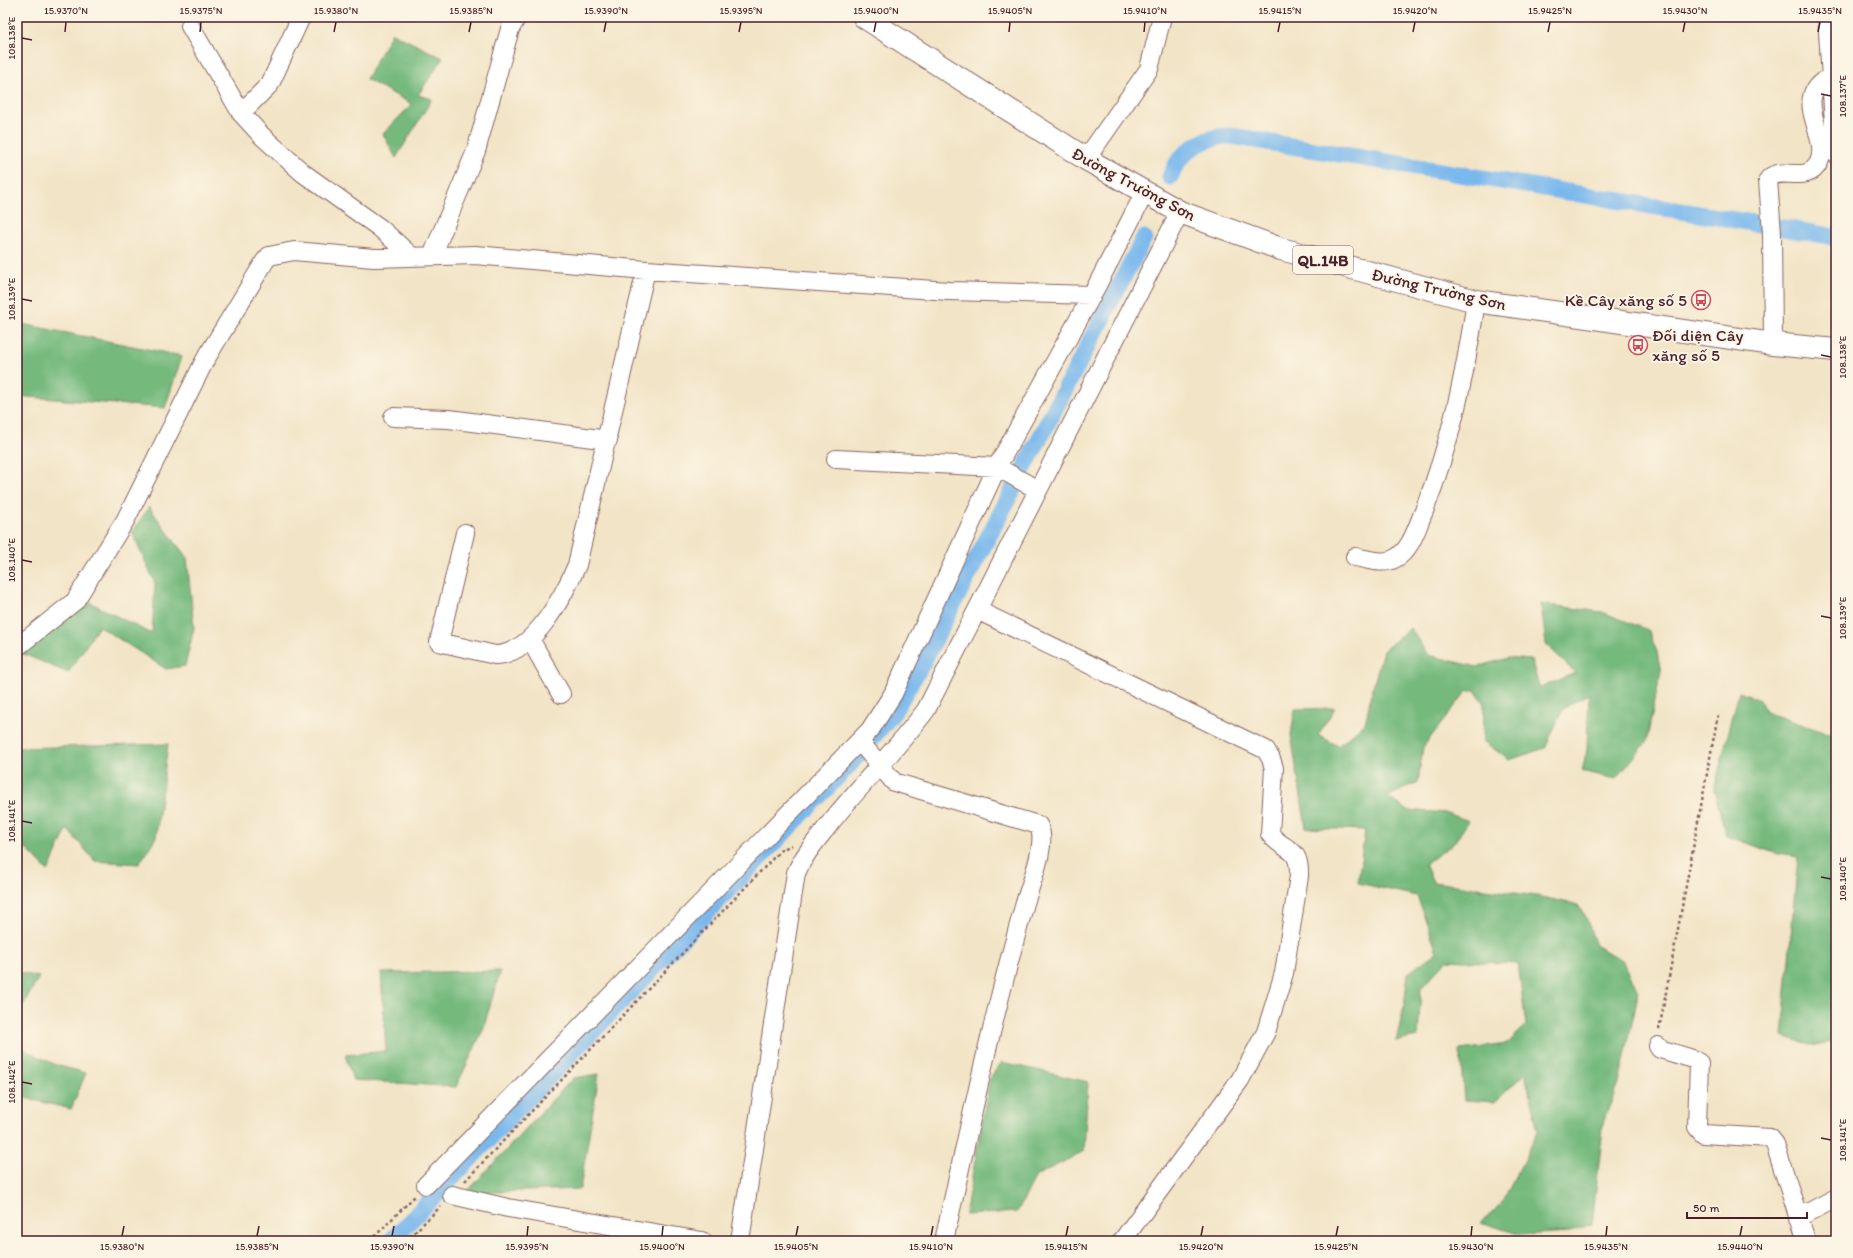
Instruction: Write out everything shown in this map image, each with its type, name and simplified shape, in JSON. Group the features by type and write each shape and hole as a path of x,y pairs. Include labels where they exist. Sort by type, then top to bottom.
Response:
{"highway":[{"name":"Đường Trường Sơn","path":"864,17 1086,160 1180,212 1281,249 1476,302 1773,344 1836,350"}],"street":[{"path":"241,113 270,84 301,17"},
{"path":"432,256 476,151 510,29 517,17"},
{"path":"1086,160 1149,69 1162,17"},
{"path":"1827,17 1836,154"},
{"path":"190,26 241,113 262,136 303,173 380,228 412,257"},
{"path":"1773,344 1772,233 1768,186 1771,176 1776,174 1798,175 1810,172 1819,162 1820,147 1812,97 1814,89 1820,82 1831,78"},
{"path":"426,1185 860,742 870,730 893,694 997,467 1092,295 1145,192"},
{"path":"740,1241 796,873 802,860 812,846 852,796 880,766 926,710 1180,212"},
{"path":"17,647 75,601 126,519 205,360 269,256 294,251 374,258 475,255 646,270 949,291 1092,295"},
{"path":"465,533 439,642 495,655 504,655 518,648 530,639 537,631 568,587 577,565 608,440 646,270"},
{"path":"1356,557 1381,562 1394,559 1407,547 1415,532 1437,477 1448,442 1468,361 1476,302"},
{"path":"393,417 449,419 608,440"},
{"path":"836,459 997,467 1038,490"},
{"path":"977,610 1266,750 1274,768 1270,834 1297,856 1299,862 1299,876 1284,973 1266,1032 1240,1080 1122,1241"},
{"path":"530,639 561,694"},
{"path":"860,742 894,782 1038,825 1042,831 1039,854 1004,978 944,1241"},
{"path":"1658,1046 1660,1049 1693,1059 1699,1063 1697,1127 1703,1134 1770,1138 1775,1144 1806,1241"},
{"path":"452,1195 508,1208 702,1241"},
{"path":"1798,1218 1836,1198"}],"path":[{"path":"1658,1046 1658,1034 1684,890 1718,715"},
{"path":"406,1241 452,1195 781,850 795,844"},
{"path":"370,1241 426,1185"}],"green space":[{"path":"392,33 443,58 418,95 432,99 396,158 383,134 412,104 366,79"},
{"path":"17,323 182,356 165,408 17,396"},
{"path":"149,507 187,558 194,628 185,666 166,669 99,626 68,673 19,652 85,600 152,634 155,583 132,532"},
{"path":"1541,604 1602,612 1648,630 1657,652 1661,672 1646,743 1616,779 1582,771 1587,750 1589,693 1563,709 1545,748 1509,760 1483,741 1484,704 1475,690 1466,692 1423,747 1418,782 1387,797 1407,810 1447,813 1469,821 1453,844 1425,864 1433,882 1537,896 1578,905 1586,917 1596,946 1621,959 1639,991 1619,1083 1604,1119 1592,1225 1570,1232 1521,1235 1481,1222 1502,1203 1538,1132 1525,1073 1495,1102 1464,1100 1460,1050 1507,1044 1526,1025 1518,964 1447,960 1421,988 1418,1037 1396,1041 1404,1007 1408,973 1437,952 1417,896 1358,883 1365,830 1306,828 1291,735 1295,709 1335,708 1318,735 1338,746 1365,723 1383,651 1410,628 1428,655 1477,667 1508,658 1531,660 1540,688 1575,673 1546,644"},
{"path":"1739,692 1760,700 1765,712 1836,736 1836,1040 1817,1046 1782,1036 1798,857 1778,854 1726,836 1714,789"},
{"path":"168,744 156,837 139,864 95,861 67,829 48,871 17,839 17,748"},
{"path":"500,971 483,1030 456,1087 353,1080 345,1055 386,1051 381,973"},
{"path":"17,972 39,977 17,1016"},
{"path":"17,1046 56,1065 86,1073 71,1109 17,1096"},
{"path":"1002,1062 1088,1082 1084,1151 1036,1176 1017,1212 965,1215 990,1078"},
{"path":"599,1074 580,1189 466,1193 573,1078"}],"waterway":[{"path":"1170,177 1179,160 1197,145 1204,141 1218,137 1232,136 1836,237"},
{"path":"391,1241 851,763 893,713 922,664 1144,238"}],"place":[{"name":"Kề Cây xăng số 5","path":"1701,300"},
{"name":"Đối diện Cây xăng số 5","path":"1638,345"}]}
